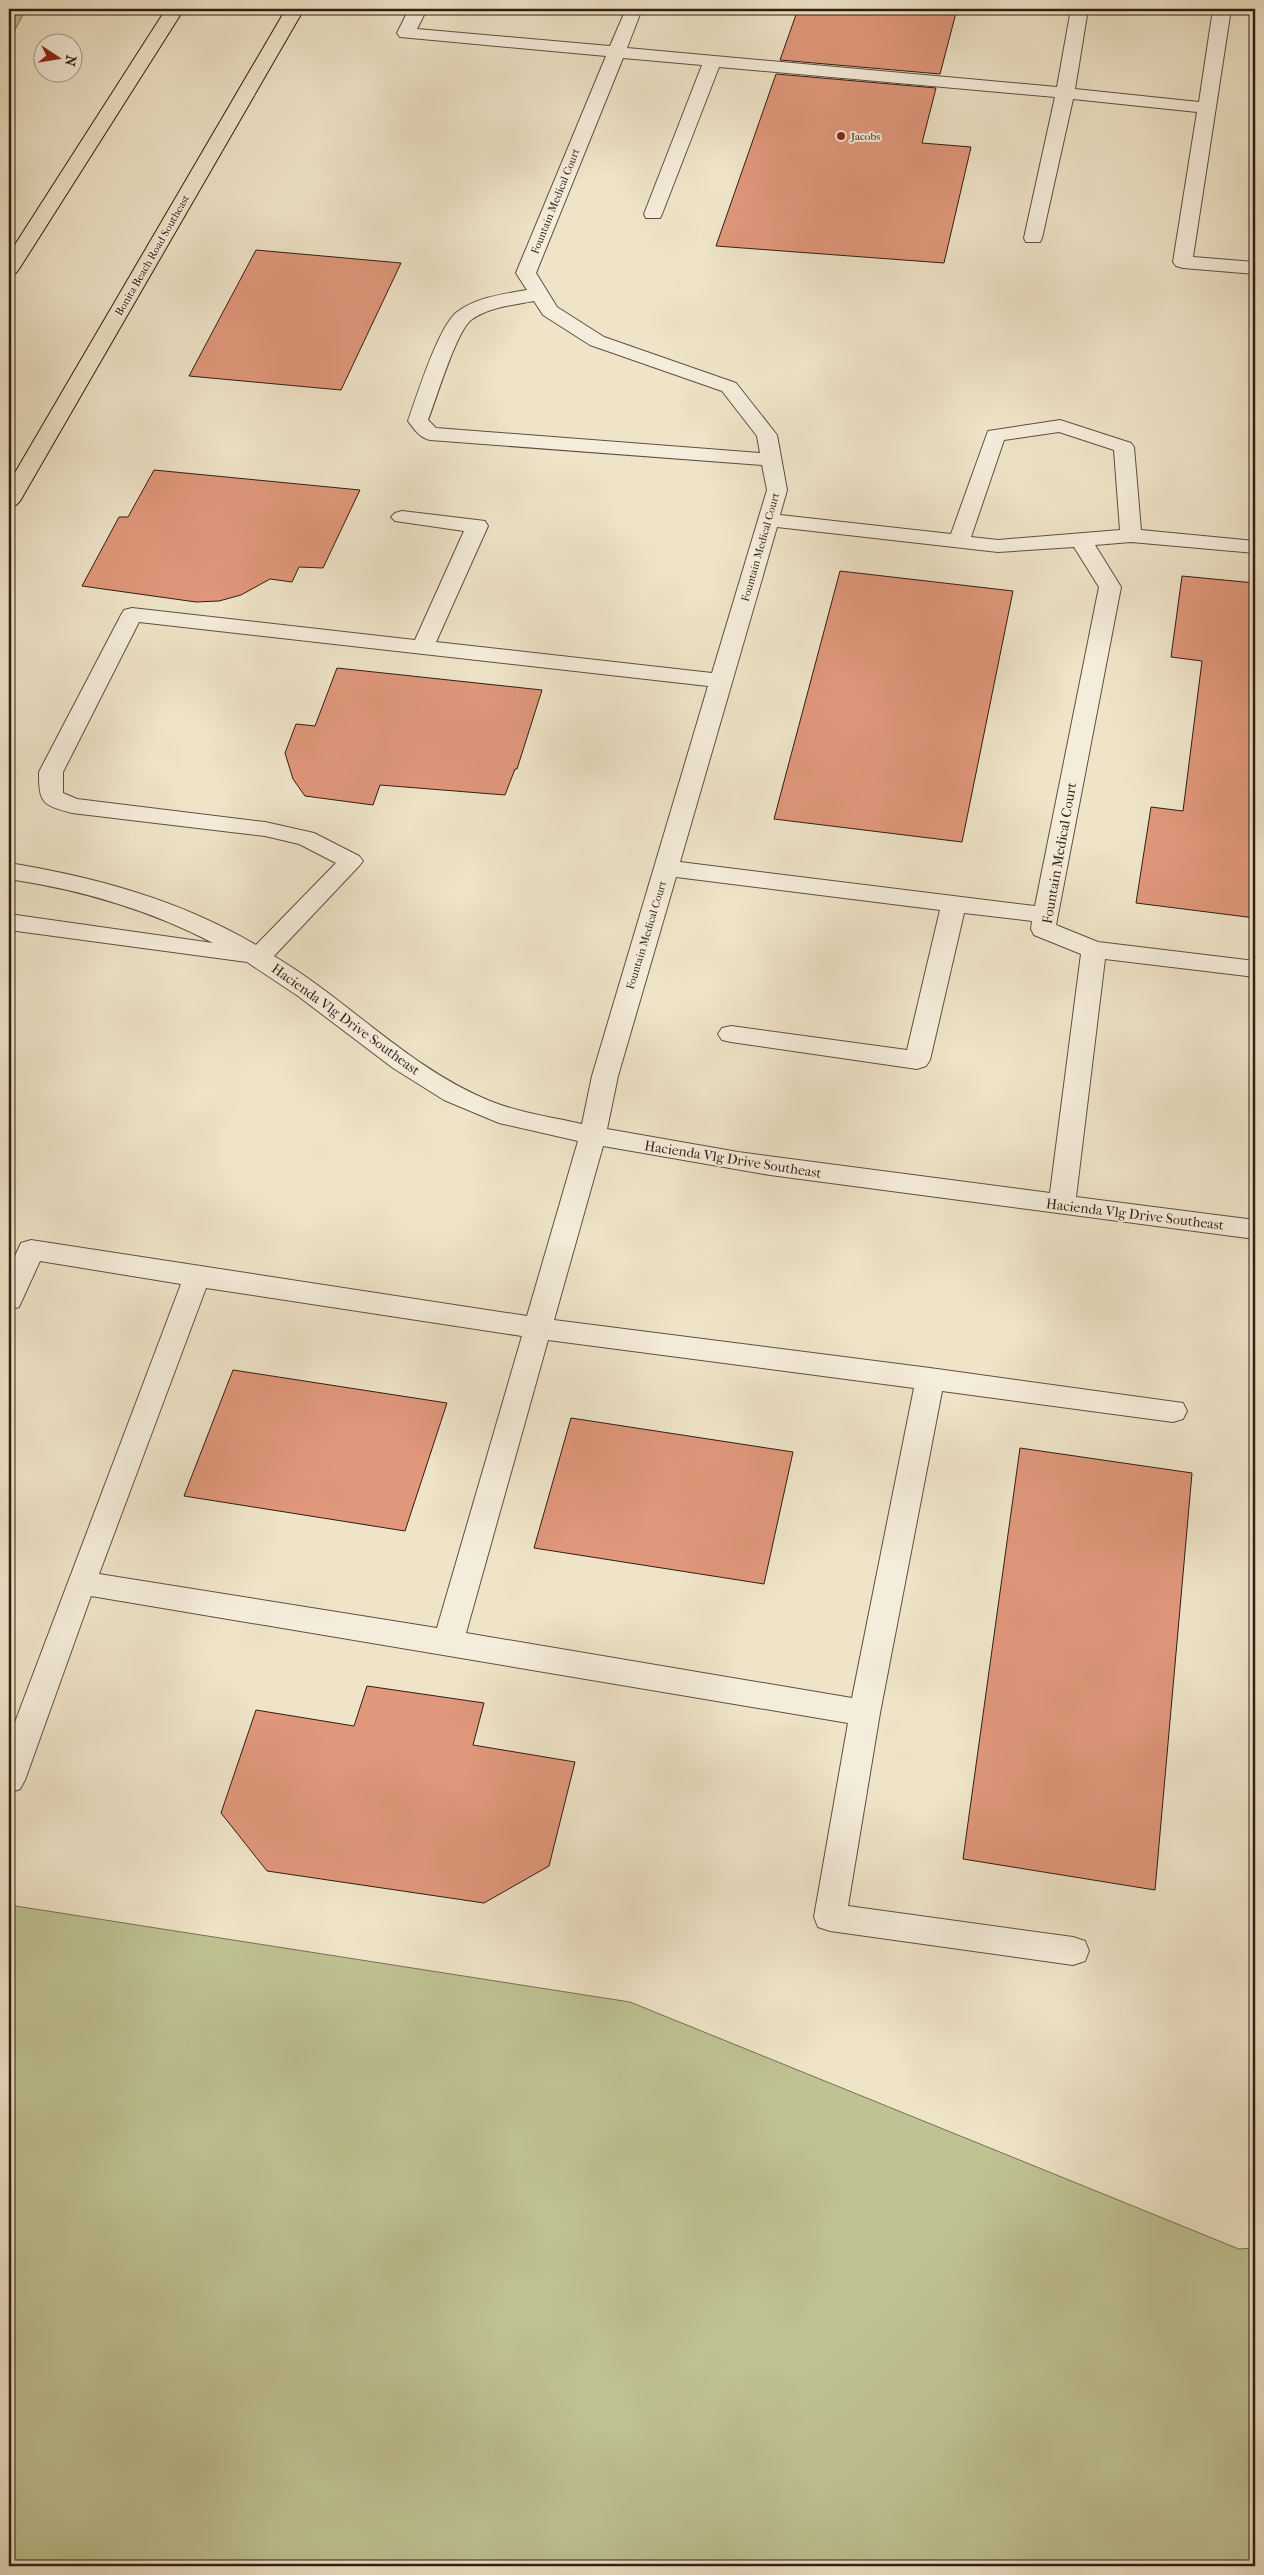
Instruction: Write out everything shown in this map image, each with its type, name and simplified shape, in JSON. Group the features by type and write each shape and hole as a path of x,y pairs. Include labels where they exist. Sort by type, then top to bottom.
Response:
{"main road":[{"path":"9,269 175,9"},
{"name":"Bonita Beach Road Southeast","path":"9,501 295,9"}],"street":[{"path":"418,9 406,33 713,60 1207,108"},
{"name":"Fountain Medical Court","path":"448,1642 593,1136 605,1076 777,490 767,435 729,387 597,341 550,311 526,273 634,9"},
{"path":"1033,238 1065,93 1080,9"},
{"path":"1222,9 1183,262 1255,268"},
{"path":"653,214 713,60"},
{"path":"540,294 486,306 462,318 443,356 418,420 430,434 772,460"},
{"path":"959,541 996,435 1060,426 1124,447 1131,536"},
{"path":"402,517 477,526 423,647"},
{"path":"768,520 998,546 1131,536 1255,547"},
{"name":"Fountain Medical Court","path":"1081,540 1110,587 1044,929 1094,950"},
{"path":"259,957 351,861 306,838 265,829 72,806 51,796 51,772 132,614 721,681"},
{"path":"666,868 1046,915"},
{"name":"Hacienda Vlg Drive Southeast","path":"9,871 53,877 154,905 206,927 259,957 307,990 401,1062 452,1094 507,1117 593,1136 780,1168 1255,1230"},
{"path":"731,1034 917,1060 954,903"},
{"name":"Hacienda Vlg Drive Southeast","path":"9,922 259,957"},
{"path":"1062,1204 1094,950 1255,969"},
{"path":"9,1300 31,1250 538,1328 930,1378 1173,1412"},
{"path":"9,1780 81,1583 197,1277"},
{"path":"930,1378 865,1713 830,1918 1073,1951"},
{"path":"81,1583 448,1642 865,1713"}],"green space":[{"path":"9,9 26,9 9,41"},
{"path":"9,1905 630,2002 1239,2249 1255,2248 1255,2566 9,2566"}],"building":[{"path":"798,9 957,9 940,74 780,60"},
{"path":"776,74 936,88 922,143 971,147 944,263 716,246"},
{"path":"256,250 401,263 341,390 189,376"},
{"path":"154,470 360,490 323,568 299,567 292,582 270,579 241,595 219,601 196,602 82,586 119,517 128,517"},
{"path":"840,571 1013,591 962,842 774,819"},
{"path":"1182,576 1255,583 1255,918 1136,903 1151,807 1183,811 1202,661 1171,657"},
{"path":"337,668 542,690 517,769 515,769 505,795 380,785 373,805 305,796 293,779 285,753 296,724 315,726"},
{"path":"233,1370 447,1403 405,1531 184,1496"},
{"path":"571,1418 793,1452 764,1584 534,1548"},
{"path":"1020,1448 1192,1473 1155,1890 963,1859"},
{"path":"367,1686 484,1703 473,1745 575,1762 549,1866 484,1903 267,1871 221,1813 256,1710 354,1726"}],"place":[{"name":"Jacobs","path":"841,136"}]}
